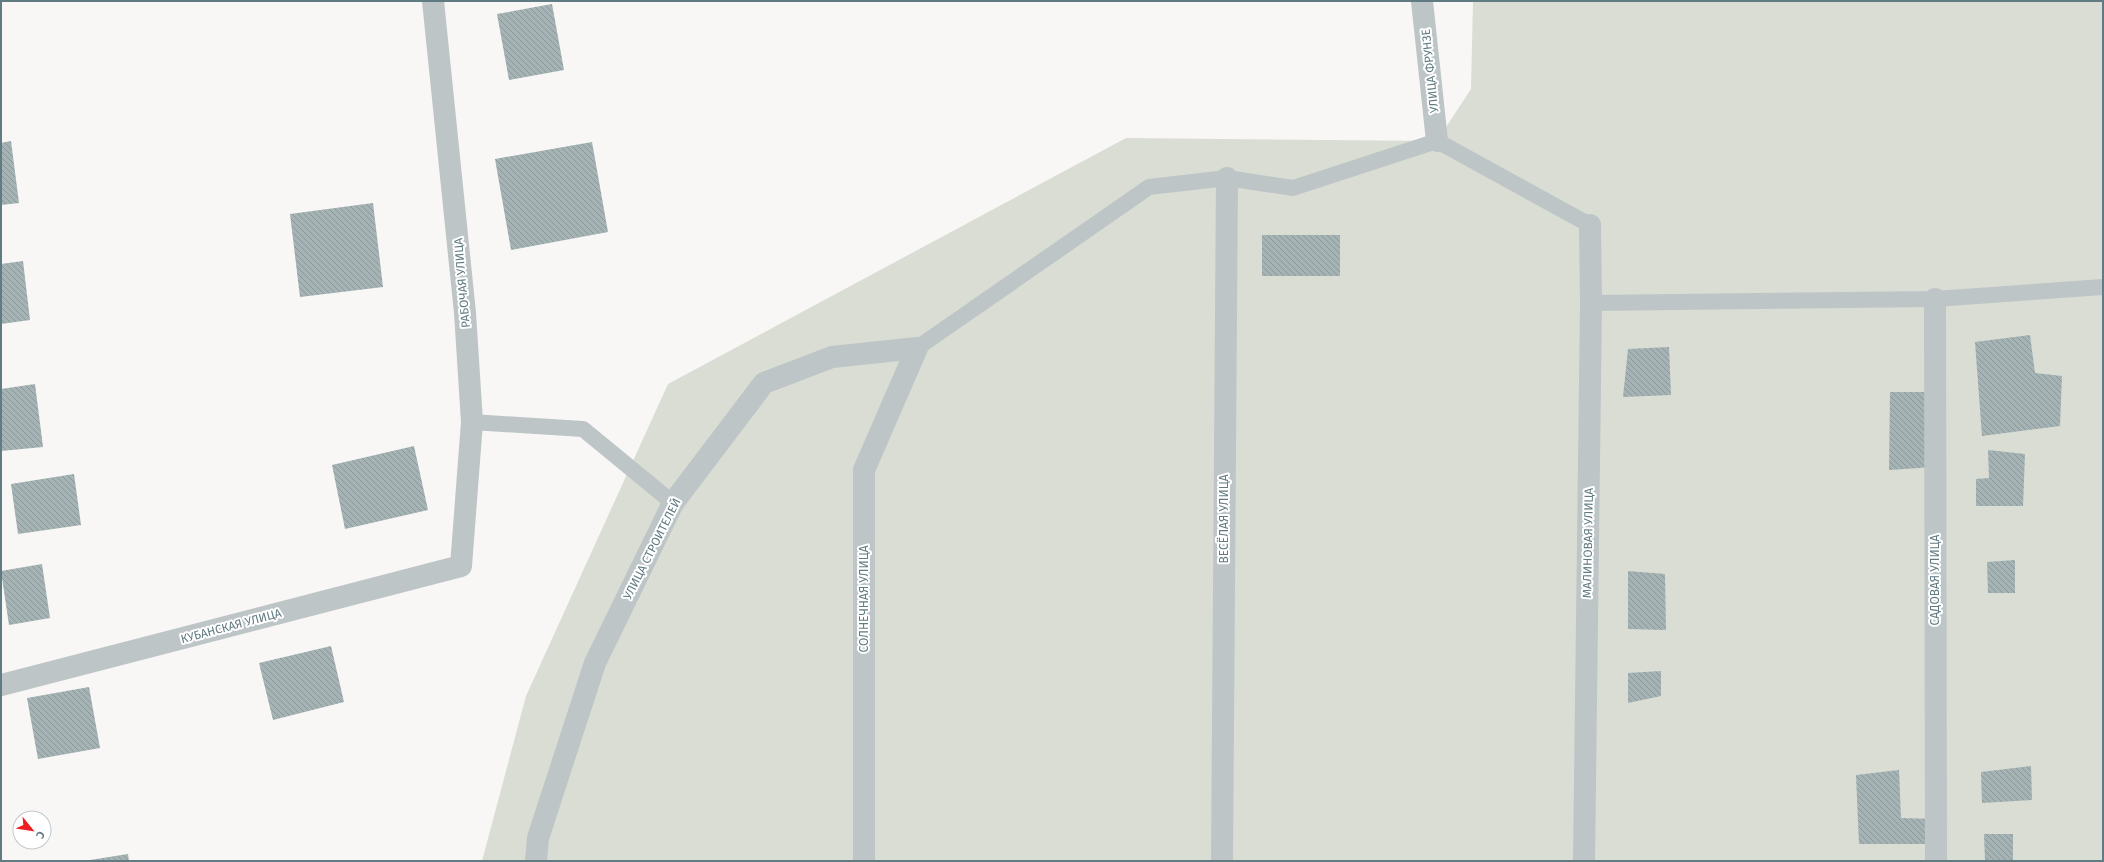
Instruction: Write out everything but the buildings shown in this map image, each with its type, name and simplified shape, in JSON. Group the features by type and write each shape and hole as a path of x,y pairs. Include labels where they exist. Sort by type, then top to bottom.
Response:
{"street":[{"name":"РАБОЧАЯ УЛИЦА","path":"433,1 465,313 472,422 461,566"},
{"name":"УЛИЦА ФРУНЗЕ","path":"1422,1 1437,141"},
{"name":"ВЕСЁЛАЯ УЛИЦА","path":"1222,861 1227,178"},
{"name":"МАЛИНОВАЯ УЛИЦА","path":"1584,861 1591,303 1590,224"},
{"name":"САДОВАЯ УЛИЦА","path":"1934,299 1936,861"},
{"name":"УЛИЦА СТРОИТЕЛЕЙ","path":"536,861 538,838 596,663 673,503 764,383 832,357 917,348"},
{"name":"СОЛНЕЧНАЯ УЛИЦА","path":"864,861 864,470 917,348"},
{"name":"КУБАНСКАЯ УЛИЦА","path":"1,685 461,566"}],"lane":[{"path":"917,348 1149,187 1227,178 1293,188 1437,141 1590,224"},
{"path":"1591,303 1934,299 2103,287"},
{"path":"472,422 582,429 673,503"}],"shaded area":[{"path":"1473,1 2103,1 2103,861 482,861 526,696 668,384 1126,138 1437,141 1471,89"}]}
